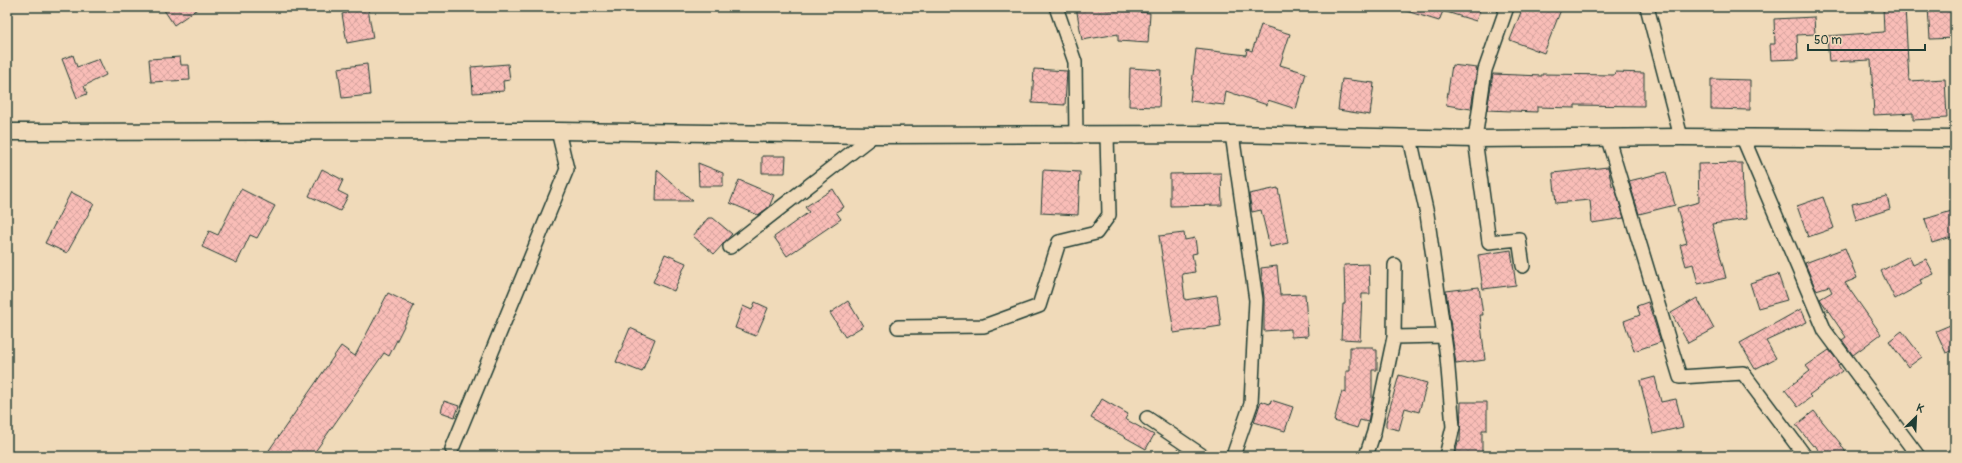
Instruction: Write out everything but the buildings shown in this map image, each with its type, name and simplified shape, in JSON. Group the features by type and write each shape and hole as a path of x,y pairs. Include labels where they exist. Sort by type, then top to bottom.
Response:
{"street":[{"path":"1056,7 1075,62 1076,136"},
{"path":"1507,7 1485,70 1475,139 1489,242 1519,239 1523,266"},
{"path":"1647,7 1682,137"},
{"path":"7,132 558,131 874,136 1232,134 1475,139 1608,139 1682,137 1955,140"},
{"path":"452,449 567,169 558,131"},
{"path":"1232,134 1256,300 1251,404 1233,456"},
{"path":"898,327 984,326 1039,306 1059,242 1096,233 1109,215 1107,135"},
{"path":"730,247 874,136"},
{"path":"1410,138 1427,214 1443,336 1453,427 1446,456"},
{"path":"1743,138 1825,331 1918,456"},
{"path":"1608,139 1680,377 1743,373 1805,456"},
{"path":"1366,456 1374,432 1394,337 1395,265"},
{"path":"1394,337 1443,336"},
{"path":"1147,418 1203,456"}]}
